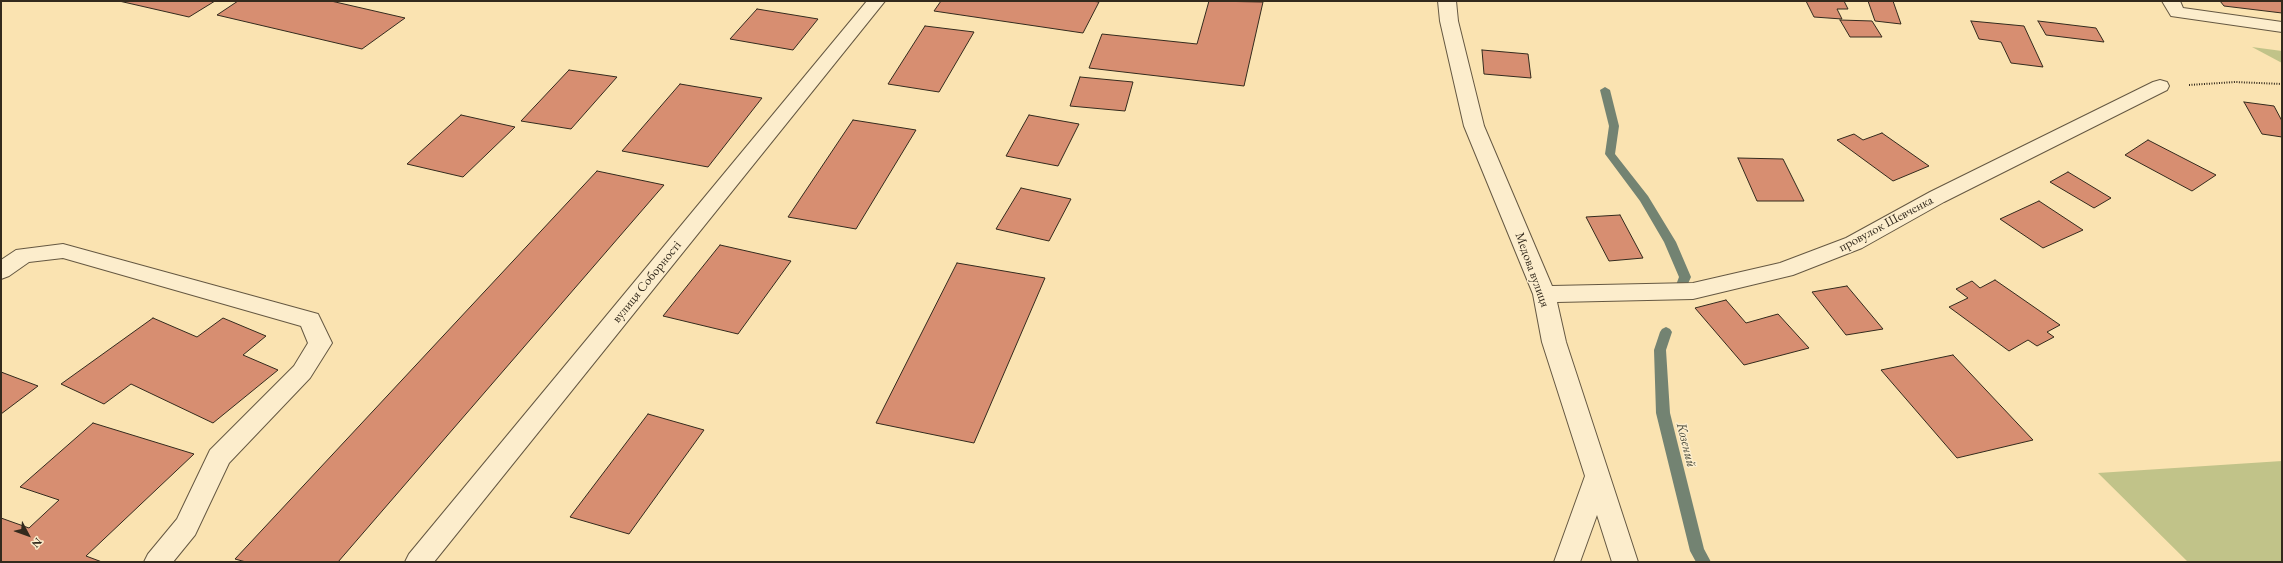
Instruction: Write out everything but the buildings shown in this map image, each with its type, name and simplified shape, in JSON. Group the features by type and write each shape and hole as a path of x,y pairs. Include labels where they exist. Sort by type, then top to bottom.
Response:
{"street":[{"name":"вулиця Соборності","path":"418,562 876,1"},
{"name":"Медова вулиця","path":"1447,1 1449,21 1474,126 1544,294 1554,342 1598,474 1625,562"},
{"path":"2171,1 2177,12 2282,27"},
{"name":"провулок Шевченка","path":"1544,294 1693,291 1785,270 1854,243 1937,197 2160,86"},
{"path":"1,271 24,255 63,251 310,320 320,343 302,372 219,457 186,527 157,562"},
{"path":"1567,562 1598,474"}],"path":[{"path":"2160,86 2235,82 2282,84"}],"green space":[{"path":"2252,47 2282,51 2282,63"},
{"path":"2282,461 2282,562 2188,562 2098,473"}],"waterway":[{"name":"Козений","path":"1605,90 1614,126 1610,154 1644,199 1670,242 1685,277 1682,285"},
{"name":"Козений","path":"1666,332 1660,350 1663,413 1697,551 1704,562"}]}
